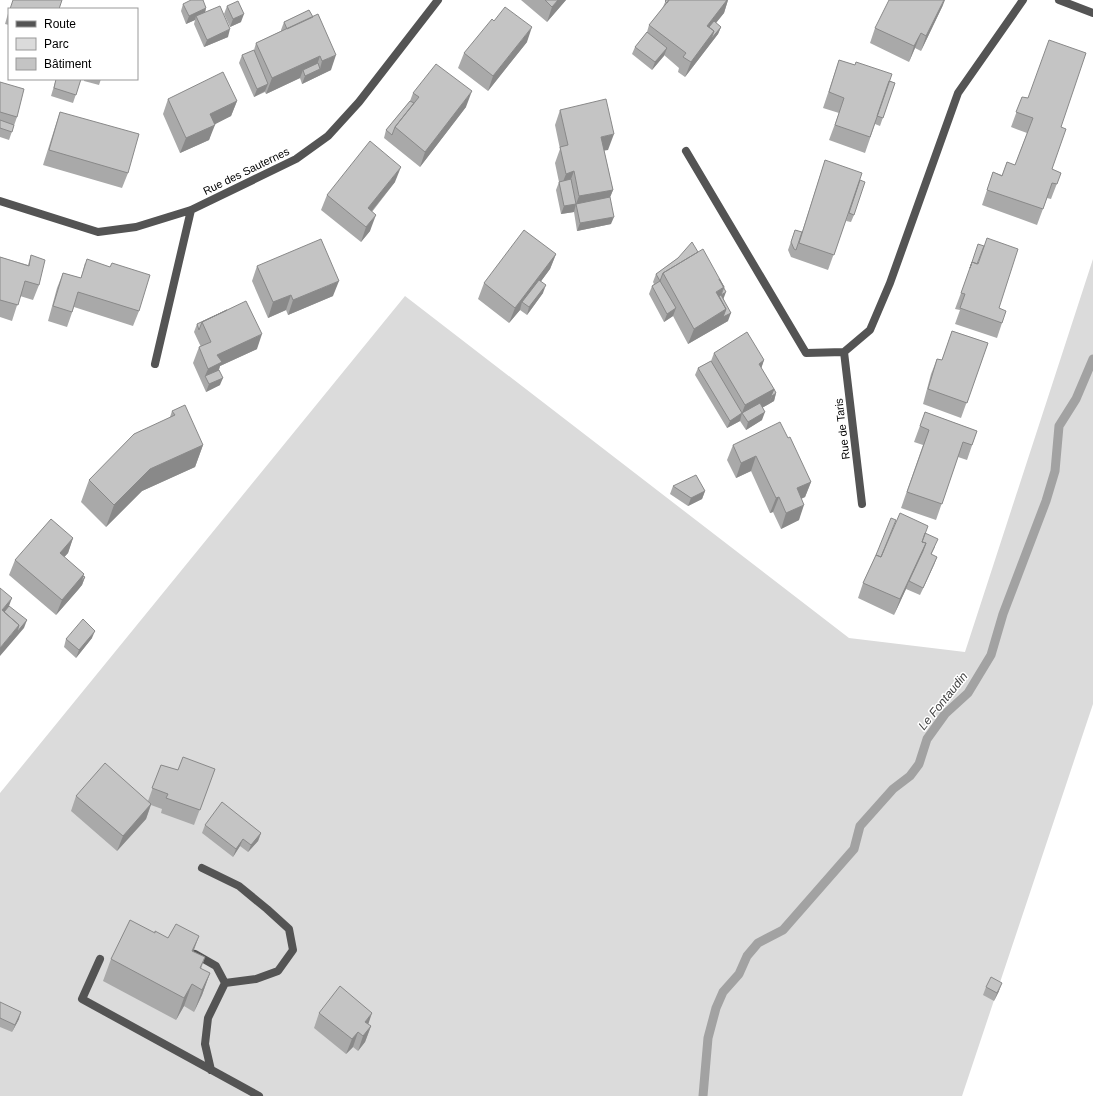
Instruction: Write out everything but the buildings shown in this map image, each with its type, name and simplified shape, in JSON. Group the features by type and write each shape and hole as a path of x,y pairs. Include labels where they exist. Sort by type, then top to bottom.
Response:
{"street":[{"name":"Rue des Sauternes","path":"0,201 98,232 136,227 191,210 296,159 328,136 359,102 438,0"},
{"path":"686,151 806,353 844,352 870,330 890,283 958,92 1023,0"},
{"path":"1060,0 1093,13"},
{"path":"155,364 191,210"},
{"name":"Rue de Taris","path":"844,352 862,504"},
{"path":"202,868 239,886 267,909 289,929 292,943 293,950 278,970 256,979 225,983"},
{"path":"185,948 216,966 225,983"},
{"path":"100,959 82,999 259,1096"},
{"path":"211,1070 205,1044 208,1018 225,983"}],"green space":[{"path":"1093,259 1093,704 962,1096 0,1096 0,793 405,296 849,638 965,652"}],"waterway":[{"name":"Le Fontaudin","path":"703,1096 708,1038 716,1008 723,992 739,974 747,956 758,943 783,930 854,849 860,826 893,789 910,776 919,764 927,739 945,714 968,693 991,655 1003,614 1046,501 1055,471 1059,426 1076,399 1093,359"}]}
